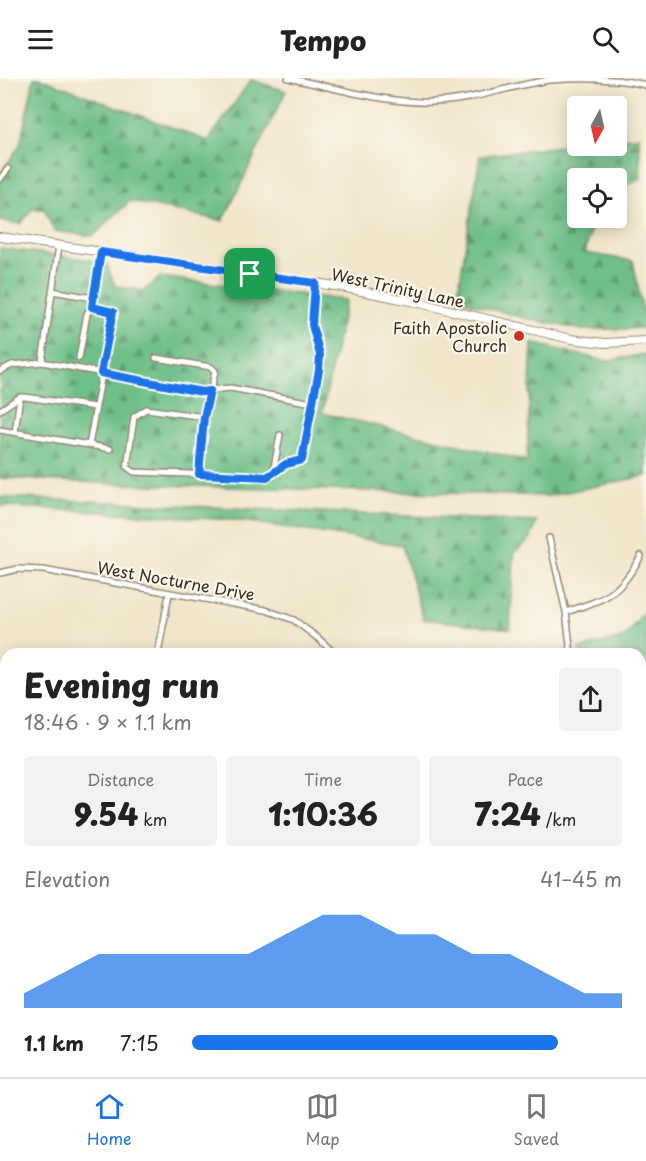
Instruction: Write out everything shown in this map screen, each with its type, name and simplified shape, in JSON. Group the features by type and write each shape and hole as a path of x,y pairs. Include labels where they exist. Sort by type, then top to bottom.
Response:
{"main road":[{"name":"West Trinity Lane","path":"0,237 315,283 411,301 571,339 605,342 646,341"}],"street":[{"path":"288,78 399,100 431,102 464,98 563,78 624,81 646,86"},
{"path":"0,179 8,169"},
{"path":"42,362 59,245"},
{"path":"80,358 87,314 92,307 101,252"},
{"path":"204,417 146,409 140,412 134,417 126,466 134,472 267,477 286,464 302,460 319,370 320,355 312,325 315,283"},
{"path":"52,291 93,298"},
{"path":"89,446 113,312 92,307"},
{"path":"156,358 211,367 215,372 204,417 199,474"},
{"path":"0,371 12,365 42,362 202,392 230,388 313,403"},
{"path":"0,410 20,397 95,407"},
{"path":"15,432 20,397"},
{"path":"0,430 110,449"},
{"path":"273,473 280,435"},
{"path":"549,538 566,612 570,648"},
{"path":"566,612 593,603 615,591 628,579 640,556"},
{"name":"West Nocturne Drive","path":"0,573 18,569 36,569 266,610 294,620 329,648"},
{"path":"159,648 169,594"}],"green space":[{"path":"34,78 40,78 208,141 251,80 286,91 223,221 130,201 93,236 54,231 44,209 32,209 21,224 0,221 0,174 20,145"},
{"path":"639,136 641,180 627,185 627,168 567,168 567,228 591,228 585,253 633,261 646,328 583,330 524,318 457,299 480,156 567,145 567,156 627,156 627,138"},
{"path":"0,248 106,262 115,286 144,291 160,277 346,300 322,413 527,461 532,343 606,361 646,354 646,476 548,496 120,484 0,478"},
{"path":"0,497 537,522 530,539 514,553 510,629 423,619 402,545 235,520 0,506"},
{"path":"646,610 646,648 583,648 625,637"}],"place":[{"name":"Faith Apostolic Church","path":"519,336"}],"route":[{"path":"101,252 250,274 315,283 312,325 320,355 319,370 302,460 286,464 267,477 199,474 204,417 210,391 202,392 101,373 113,312 92,307 101,252"}]}
